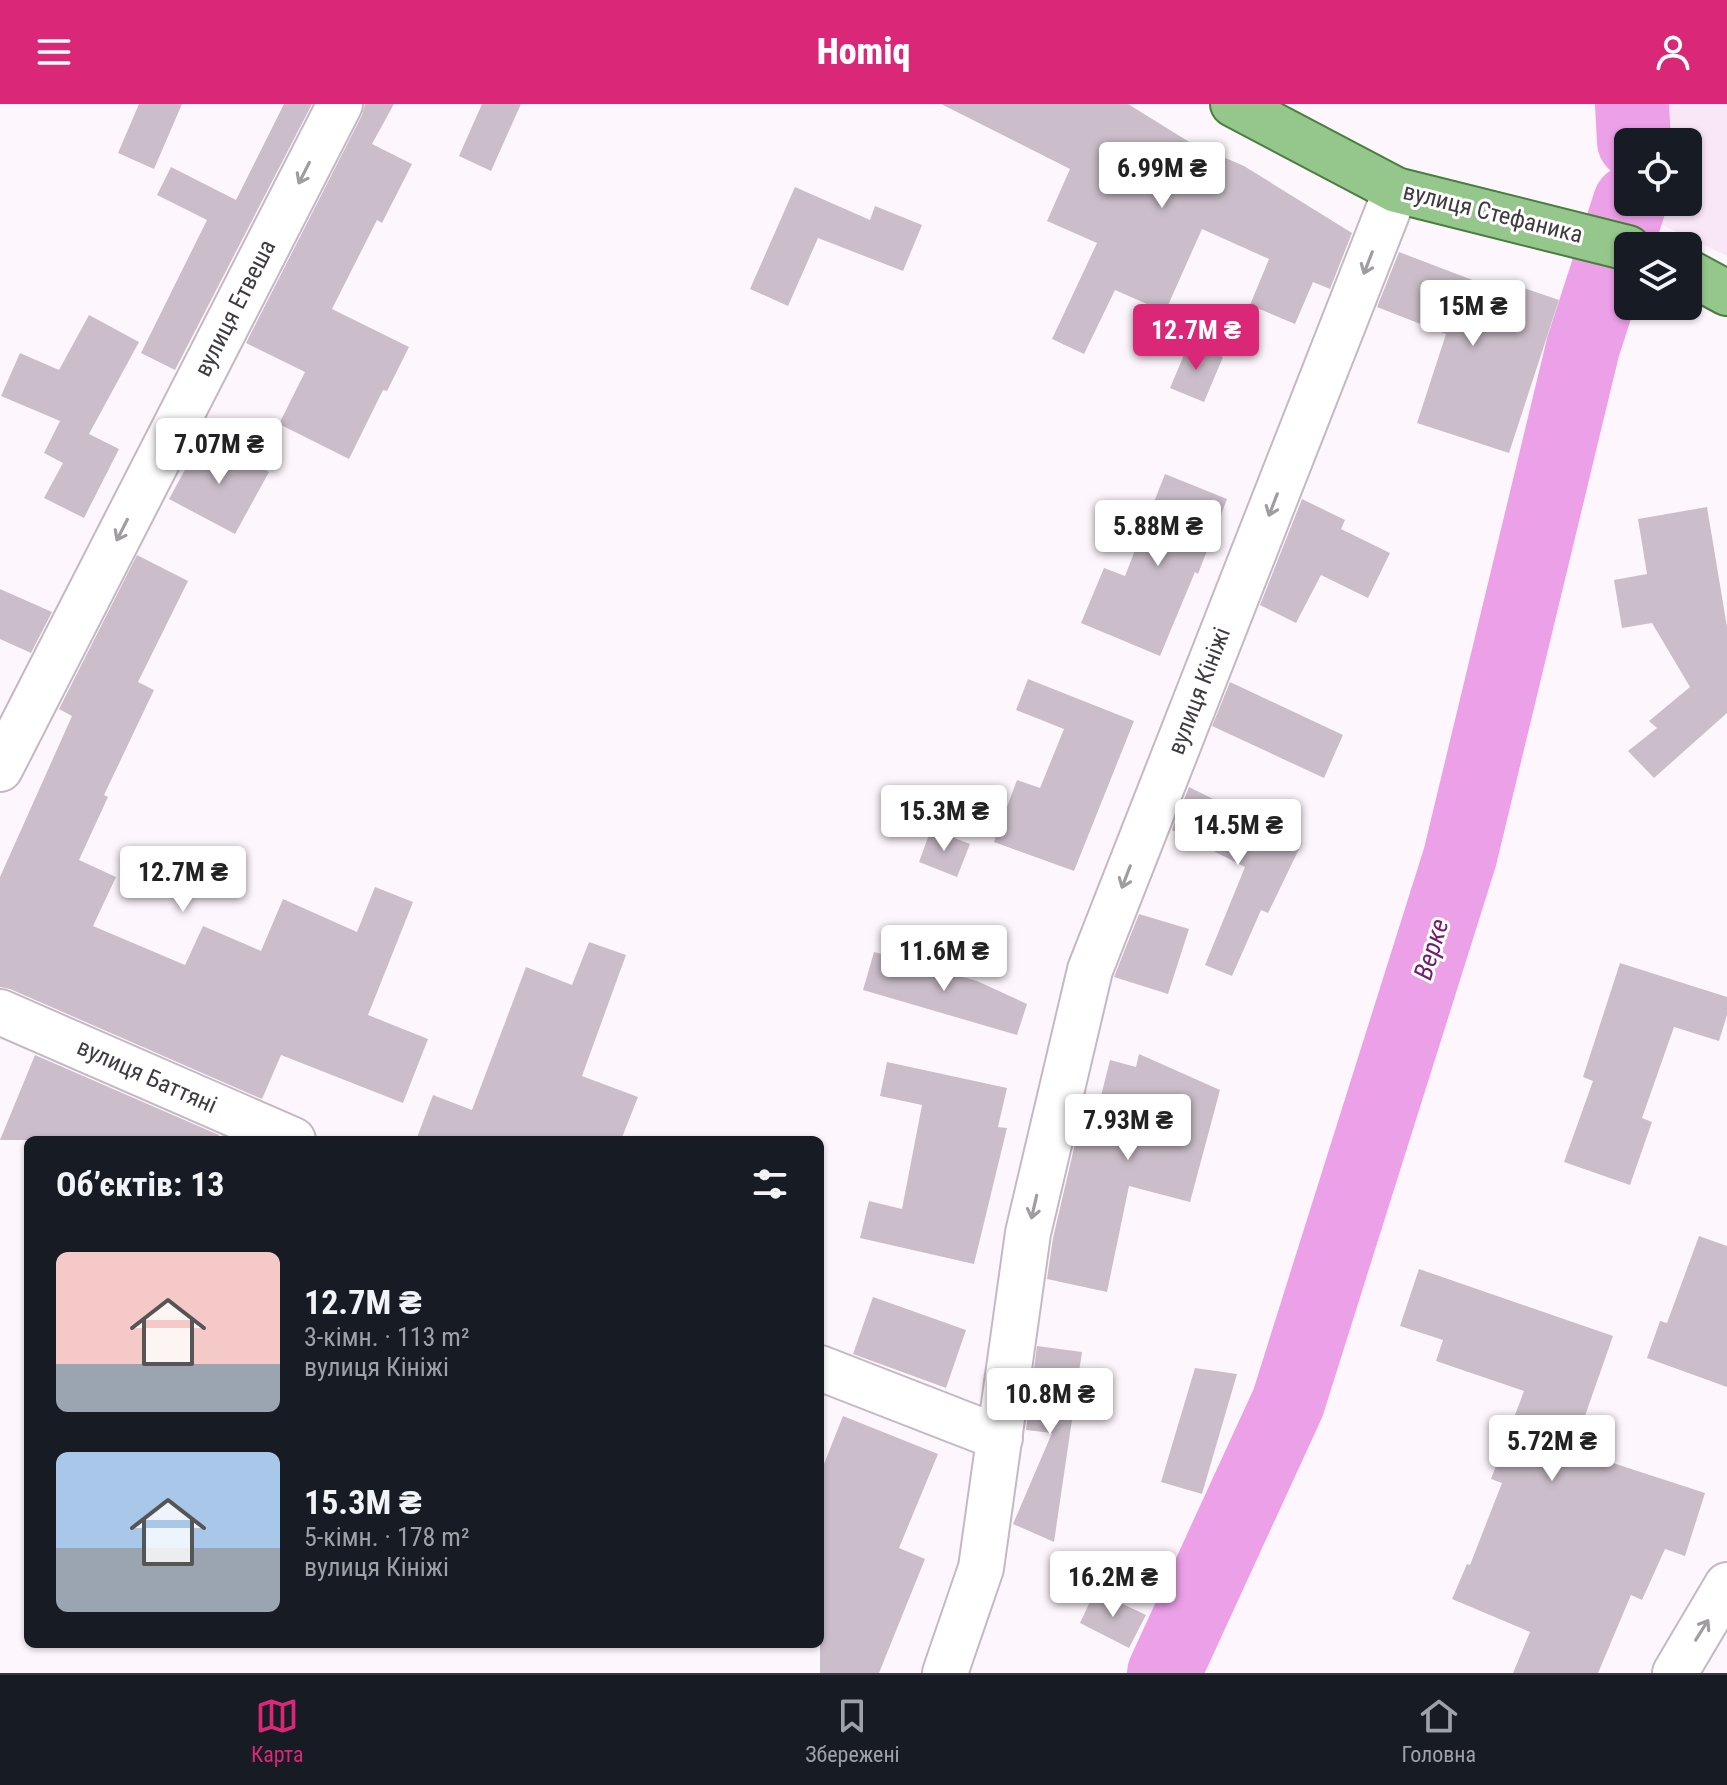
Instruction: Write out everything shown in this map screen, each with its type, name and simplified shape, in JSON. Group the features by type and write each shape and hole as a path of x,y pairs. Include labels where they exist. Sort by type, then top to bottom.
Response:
{"main road":[{"name":"вулиця Стефаника","path":"1233,104 1396,190 1611,244"},
{"path":"1702,280 1727,293"}],"street":[{"name":"вулиця Етвеша","path":"0,769 340,104"},
{"name":"вулиця Кініжі","path":"945,1673 981,1568 1028,1233 1090,970 1396,190"},
{"name":"вулиця Баттяні","path":"0,1012 284,1136"},
{"path":"824,1370 1000,1438"},
{"path":"1675,1673 1727,1585"}],"shaded area":[{"path":"1661,104 1727,104 1727,256 1702,244 1702,232 1677,232 1654,221 1655,216 1702,216 1702,128 1662,128"}],"building":[{"path":"139,104 182,104 154,169 118,153"},
{"path":"284,104 312,104 175,370 141,353 207,220 157,195 171,167 236,200"},
{"path":"365,104 394,104 372,144 412,164 382,223 377,220 332,309 409,347 387,391 383,390 349,459 279,424 305,372 246,343"},
{"path":"482,104 521,104 491,171 459,156"},
{"path":"941,104 1128,104 1191,143 1244,166 1352,233 1330,289 1313,282 1295,324 1250,305 1269,259 1202,229 1165,312 1115,290 1084,354 1052,339 1097,243 1047,221 1070,169"},
{"path":"795,187 870,220 875,206 922,225 903,271 818,238 788,306 750,289"},
{"path":"1399,252 1504,292 1507,282 1559,300 1509,453 1417,423 1446,334 1377,307"},
{"path":"89,315 139,342 89,434 119,449 84,518 44,498 63,463 44,453 60,421 1,396 20,353 59,370"},
{"path":"1189,343 1223,357 1204,402 1170,388"},
{"path":"203,437 269,472 235,534 169,499"},
{"path":"1165,474 1227,499 1198,574 1195,572 1160,656 1081,623 1104,568 1125,576"},
{"path":"1302,499 1345,520 1341,529 1390,553 1368,598 1321,575 1296,623 1260,605"},
{"path":"1707,507 1727,627 1727,713 1654,778 1628,751 1657,728 1649,721 1690,687 1652,623 1622,628 1614,580 1647,574 1638,519"},
{"path":"137,555 188,581 138,682 154,690 104,795 108,797 79,860 116,877 93,926 185,965 203,926 261,951 283,899 357,932 375,887 413,902 368,1015 428,1039 403,1103 281,1055 262,1099 0,987 0,877 72,716 59,709"},
{"path":"0,589 52,612 31,653 0,639"},
{"path":"1028,679 1134,721 1074,871 994,842 1017,780 1040,788 1064,729 1016,710"},
{"path":"1230,682 1343,735 1324,778 1212,726"},
{"path":"1189,787 1302,843 1268,913 1261,910 1232,976 1205,965 1245,867 1172,830"},
{"path":"931,829 970,844 957,877 919,862"},
{"path":"1139,914 1189,929 1168,994 1114,977"},
{"path":"589,942 626,955 582,1076 638,1097 623,1136 418,1136 433,1095 472,1110 526,967 572,985"},
{"path":"874,952 977,981 1027,1004 1017,1035 863,990"},
{"path":"1620,963 1727,997 1727,1015 1719,1041 1674,1027 1642,1118 1652,1122 1630,1185 1564,1162 1593,1081 1583,1077"},
{"path":"1139,1054 1220,1090 1190,1202 1129,1186 1107,1292 1047,1279 1053,1238 1084,1105 1098,1108 1110,1060 1136,1067"},
{"path":"35,1055 219,1135 24,1136 24,1140 0,1140"},
{"path":"887,1062 1007,1088 998,1127 1007,1128 974,1264 860,1238 869,1201 902,1209 922,1105 880,1096"},
{"path":"1699,1236 1727,1246 1727,1387 1647,1358 1660,1321 1667,1323"},
{"path":"1419,1269 1613,1336 1573,1450 1705,1493 1685,1556 1665,1549 1642,1600 1631,1595 1598,1673 1513,1673 1530,1632 1452,1599 1467,1564 1470,1565 1502,1483 1491,1479 1524,1391 1436,1361 1443,1340 1400,1326"},
{"path":"873,1297 966,1330 946,1388 853,1354"},
{"path":"1037,1346 1082,1352 1054,1542 1013,1524 1052,1433 1026,1430"},
{"path":"1195,1368 1237,1374 1202,1494 1161,1482"},
{"path":"843,1416 938,1454 899,1548 925,1559 879,1673 820,1673 820,1648 824,1648 824,1464"},
{"path":"1095,1591 1146,1615 1129,1648 1080,1623"}],"waterway":[{"name":"Верке","path":"1632,104 1633,128"},
{"name":"Верке","path":"1164,1673 1288,1403 1460,857 1583,347 1625,216"}]}
